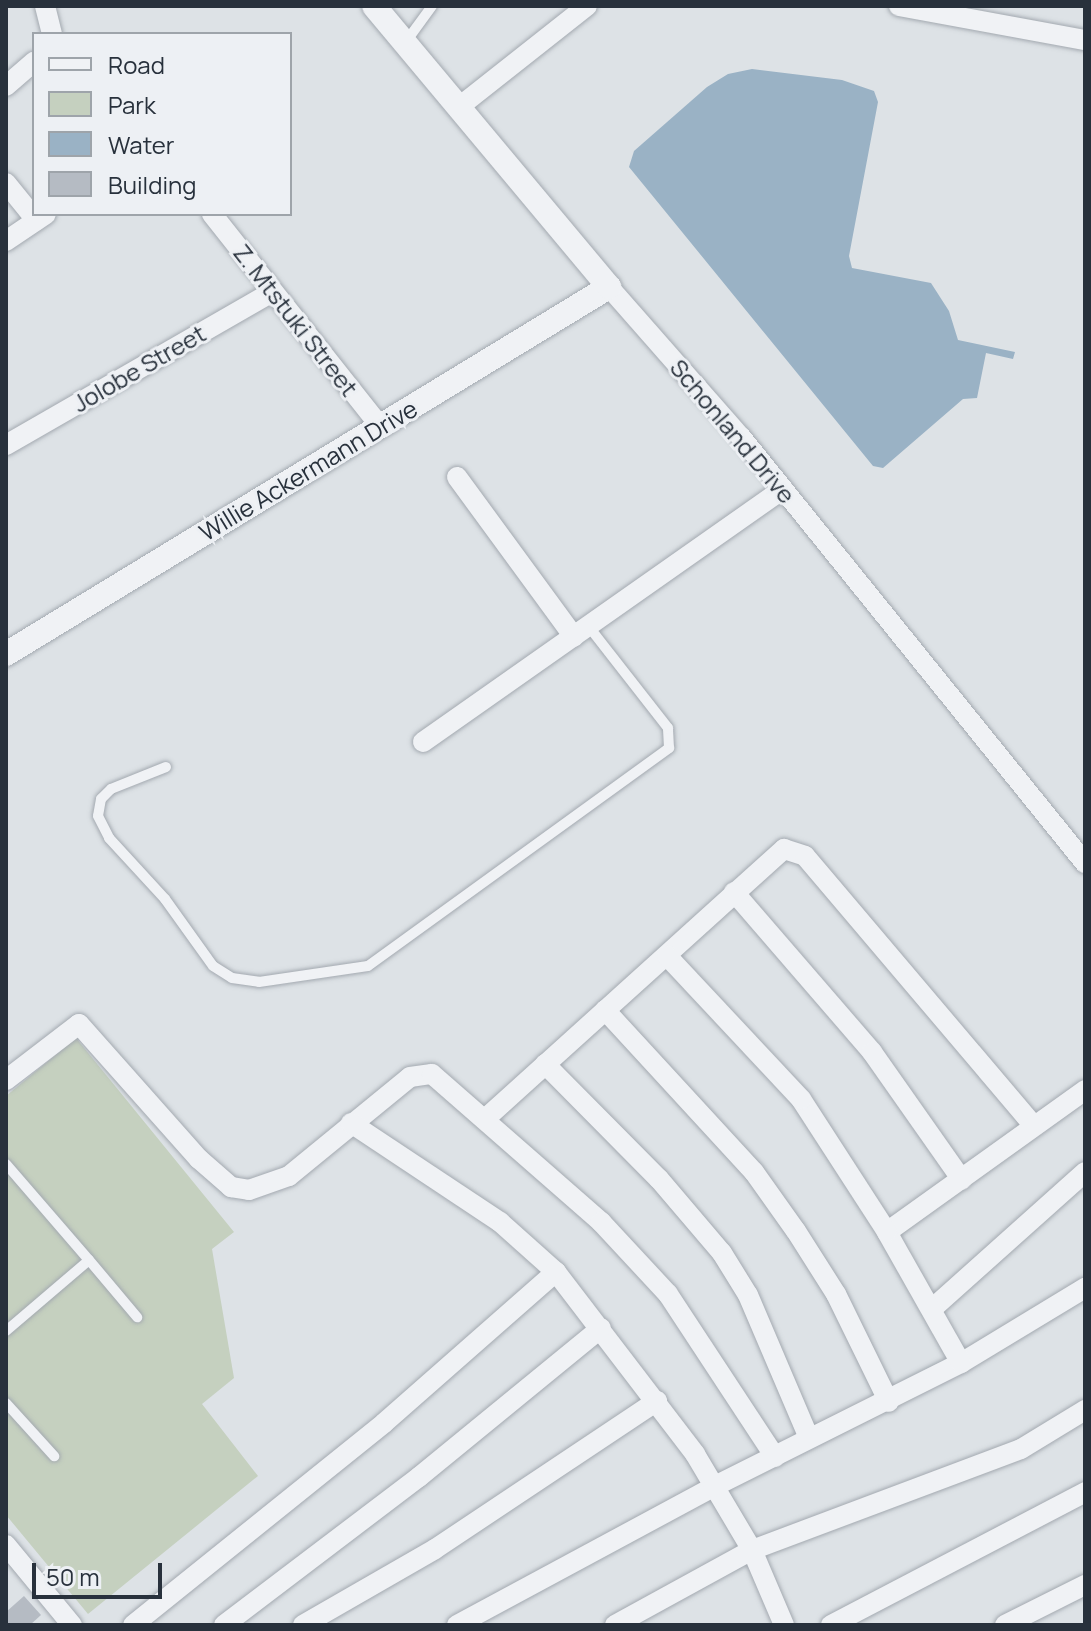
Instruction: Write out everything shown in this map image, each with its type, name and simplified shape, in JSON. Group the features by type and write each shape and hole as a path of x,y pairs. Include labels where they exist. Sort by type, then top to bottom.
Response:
{"street":[{"path":"45,6 52,32"},
{"name":"Schonland Drive","path":"374,6 783,489 1085,863"},
{"path":"459,107 587,6"},
{"path":"899,6 1085,40"},
{"path":"6,86 32,64"},
{"path":"6,183 32,208"},
{"name":"Z. Mtstuki Street","path":"214,216 380,426"},
{"path":"6,241 41,217"},
{"name":"Willie Ackermann Drive","path":"6,654 609,287"},
{"name":"Jolobe Street","path":"6,445 272,292"},
{"path":"457,477 582,632"},
{"path":"423,742 783,489"},
{"path":"485,1119 784,849 805,856 1034,1126"},
{"path":"734,892 872,1052 962,1180"},
{"path":"667,956 801,1099 887,1232 933,1308 961,1363"},
{"path":"605,1010 754,1172 836,1294 889,1402"},
{"path":"6,1080 79,1024 199,1159 231,1187 249,1190 289,1176 410,1077 424,1073 439,1078 601,1222 668,1294 775,1457"},
{"path":"545,1064 659,1179 722,1253 748,1295 809,1438"},
{"path":"887,1232 1085,1090"},
{"path":"351,1123 500,1222 556,1272 657,1401 713,1487 752,1550 784,1625"},
{"path":"933,1308 1085,1172"},
{"path":"133,1625 384,1423 556,1272"},
{"path":"457,1625 713,1487 889,1402 961,1363 1085,1288"},
{"path":"224,1625 419,1477 601,1328"},
{"path":"303,1625 448,1541 657,1401"},
{"path":"615,1625 752,1550 1021,1449 1085,1410"},
{"path":"831,1625 1085,1492"},
{"path":"6,1545 72,1625"},
{"path":"1005,1625 1085,1585"}],"lane":[{"path":"405,44 432,6"},
{"path":"166,767 111,789 101,799 98,816 109,838 165,899 213,966 232,978 259,982 368,966 669,748 668,728 582,632"},
{"path":"6,1164 137,1317"},
{"path":"6,1331 89,1260"},
{"path":"6,1403 54,1456"}],"green space":[{"path":"76,1038 234,1232 212,1249 234,1378 202,1404 258,1476 88,1614 6,1515 6,1096"}],"water":[{"path":"752,69 842,80 874,91 878,102 849,256 852,268 931,283 949,311 958,340 1015,352 1013,359 986,353 977,398 963,399 883,468 873,466 629,167 634,151 707,87 728,74"}],"building":[{"path":"24,1596 41,1615 30,1625 6,1625 6,1612"}]}
